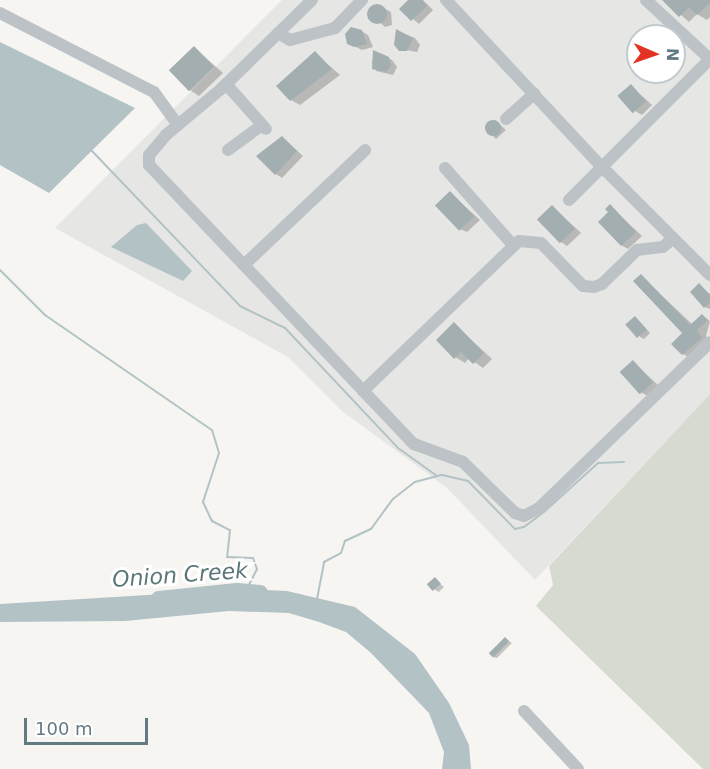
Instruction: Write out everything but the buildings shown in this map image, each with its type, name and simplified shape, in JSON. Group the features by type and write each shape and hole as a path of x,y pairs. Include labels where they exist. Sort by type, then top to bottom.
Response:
{"street":[{"path":"312,0 226,84 177,125 149,155 149,165 414,444 463,462 515,513 524,516 539,508 710,342"},
{"path":"278,33 290,40 335,28 362,0"},
{"path":"447,0 601,166 710,275"},
{"path":"569,200 710,59 646,0"},
{"path":"0,13 154,92 177,125"},
{"path":"226,84 264,127 228,150"},
{"path":"506,119 534,94"},
{"path":"244,265 365,150"},
{"path":"445,168 513,245"},
{"path":"363,391 513,245 523,241 541,243 583,286 594,286 602,284 637,250 663,247 672,239"},
{"path":"524,711 578,769"}],"shaded area":[{"path":"282,0 710,0 710,394 535,580 447,488 342,411 288,357 55,228"},
{"path":"0,42 135,108 49,193 0,165"},
{"path":"146,223 192,271 183,281 111,247 137,225"},
{"path":"710,394 710,769 703,769 536,606 553,585 549,566"},
{"path":"245,589 287,591 355,607 415,654 449,703 469,745 471,769 442,769 444,752 429,713 371,653 346,632 319,622 289,613 229,611 125,621 0,622 0,604"}],"waterway":[{"path":"92,151 240,306 285,328 398,448 437,476"},
{"path":"0,270 45,315 212,430 219,453 203,502 212,521 230,530 227,557 253,558 257,569 246,591"},
{"path":"317,599 324,562 341,553 345,541 371,529 393,499 415,482 442,475 468,481 515,529 524,527 545,511 598,463 624,462"},
{"name":"Onion Creek","path":"158,598 237,590 260,592"}]}
